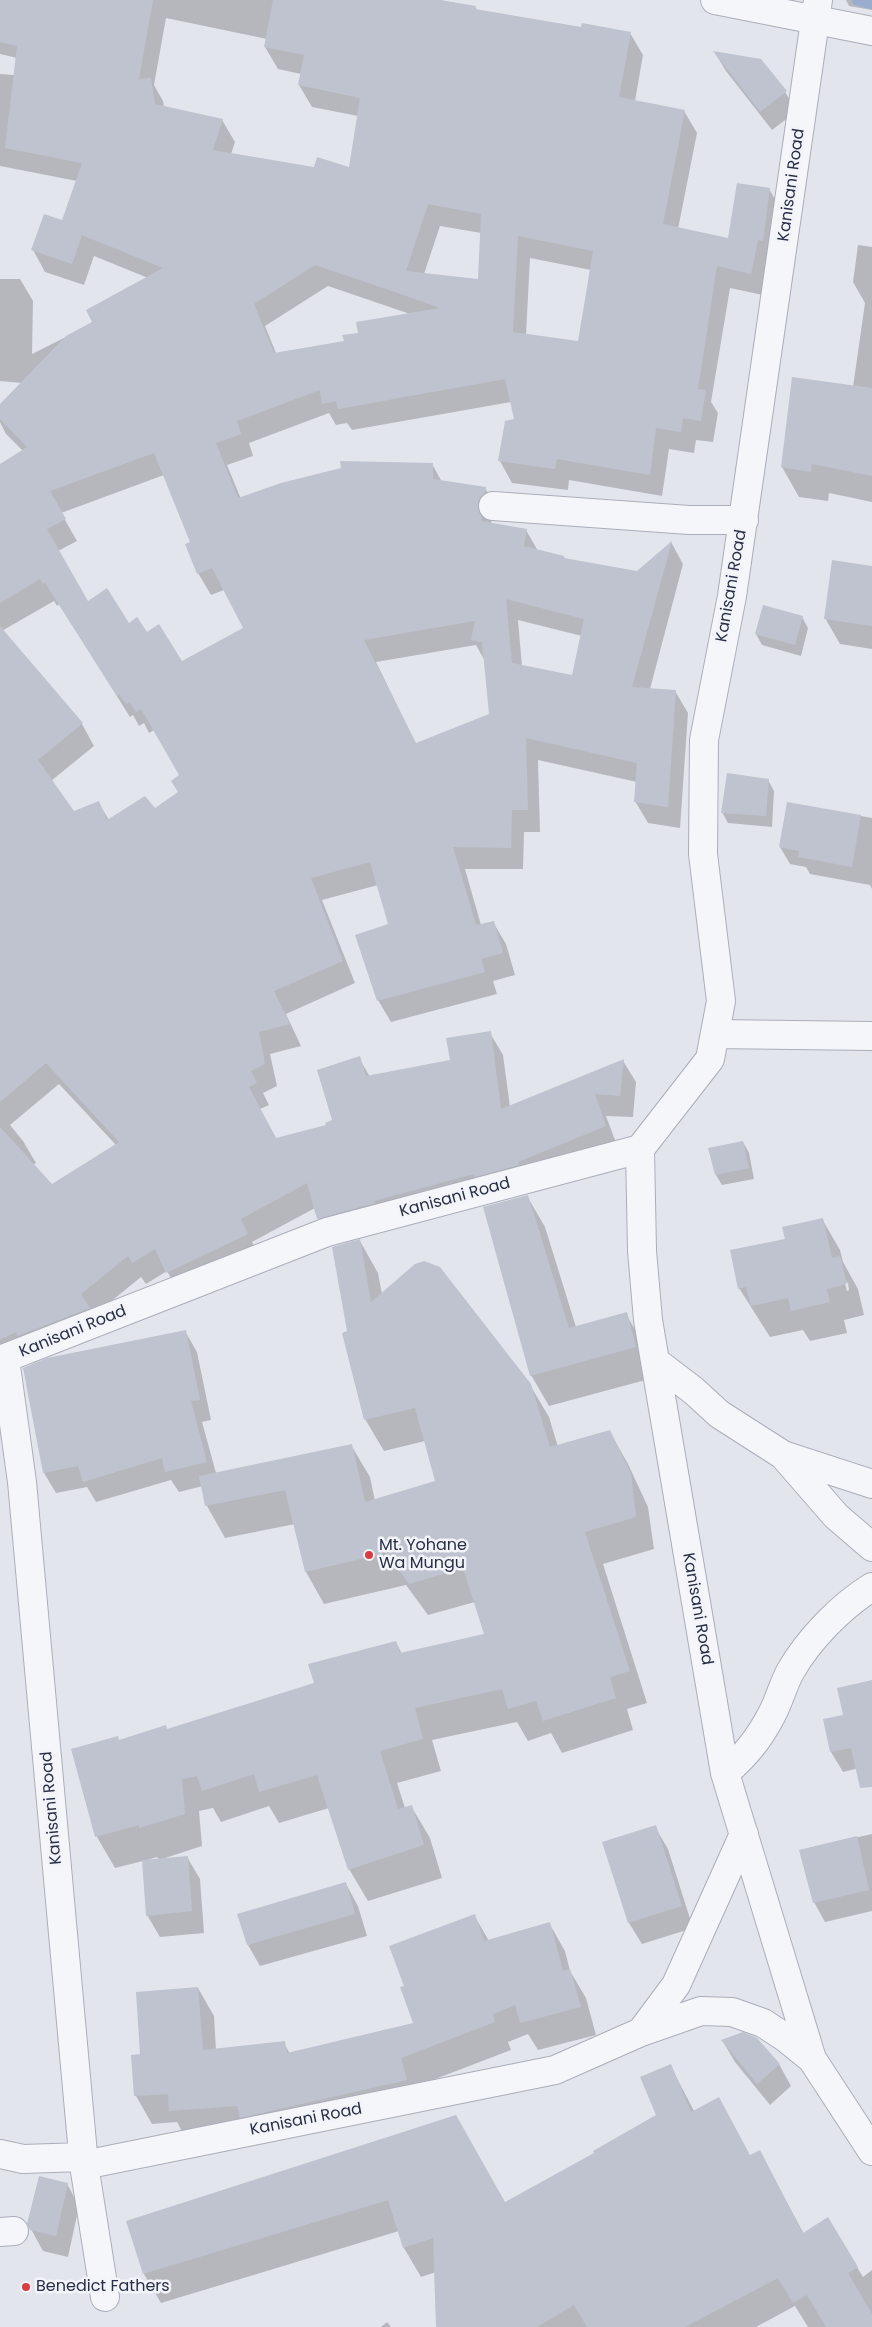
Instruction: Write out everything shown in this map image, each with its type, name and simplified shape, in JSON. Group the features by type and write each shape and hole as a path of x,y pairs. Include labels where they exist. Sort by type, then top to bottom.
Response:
{"street":[{"path":"715,0 817,11 872,31"},
{"name":"Kanisani Road","path":"812,2059 786,2038 763,2023 732,2012 701,2011 641,2032 555,2070 84,2161 22,1482 2,1360 327,1232 640,1149 710,1059 721,1001 703,854 704,740 732,596 744,520 817,11"},
{"path":"493,506 689,520 744,520"},
{"path":"715,1034 872,1036"},
{"name":"Kanisani Road","path":"640,1149 642,1251 648,1320 725,1774 812,2059 872,2151"},
{"path":"656,1362 694,1391 718,1414 783,1455 872,1484"},
{"path":"783,1455 836,1516 872,1547"},
{"path":"725,1774 747,1754 772,1714 790,1672 822,1630 854,1598 872,1587"},
{"path":"641,2032 676,1984 744,1834"},
{"path":"0,2154 22,2159 84,2161 105,2297"}],"building":[{"path":"0,0 153,0 139,79 151,78 155,104 223,119 213,150 314,167 317,157 349,167 360,98 298,85 304,55 264,47 273,0 440,0 476,6 475,9 581,27 582,23 631,32 619,97 685,110 663,224 728,238 737,183 770,188 763,241 758,240 751,274 717,266 698,389 706,390 701,421 683,418 681,432 656,428 650,475 557,459 555,469 498,461 505,421 514,419 505,379 338,409 336,401 322,404 320,390 237,421 241,434 216,443 238,498 281,483 341,468 340,461 433,463 433,479 486,487 485,493 480,498 478,504 482,516 481,521 527,529 524,546 564,556 564,558 637,571 672,541 632,687 676,690 668,807 634,802 637,763 526,738 528,810 512,810 511,848 453,847 476,925 494,921 503,953 481,959 485,972 377,1001 355,935 388,924 370,862 311,878 343,961 274,991 290,1024 259,1032 265,1064 251,1071 257,1083 249,1087 276,1138 326,1125 325,1123 332,1120 317,1070 360,1056 366,1076 450,1060 446,1038 491,1031 501,1109 624,1059 620,1096 595,1094 606,1126 518,1162 519,1165 475,1177 474,1174 374,1201 375,1203 317,1219 307,1183 241,1219 248,1234 166,1273 155,1249 132,1263 128,1256 81,1294 90,1308 17,1336 16,1332 0,1340 0,1127 52,1184 119,1142 46,1063 0,1102 0,626 83,723 38,760 74,811 99,801 107,820 145,796 155,808 178,792 171,781 179,775 141,709 136,712 130,702 126,704 119,694 117,696 45,583 43,584 40,579 0,603 0,464 27,447 0,419 0,404 66,336 92,322 86,310 163,268 82,235 72,264 31,250 44,214 62,220 82,163 5,148 17,46 0,42","holes":["428,204 481,214 478,279 406,271","518,236 593,251 578,341 513,332","315,265 440,308 356,322 358,333 342,335 344,341 274,353 254,304","154,453 190,542 185,544 197,574 212,568 243,628 182,661 159,624 147,632 137,617 129,623 107,588 88,601 47,529 66,519 50,491","506,599 584,619 572,675 512,663","475,621 471,640 482,642 489,714 416,743 364,640"]},
{"path":"713,51 761,59 787,91 760,112"},
{"path":"792,377 872,388 872,476 812,464 811,472 781,467"},
{"path":"832,560 872,566 872,626 824,619"},
{"path":"763,605 803,616 795,645 755,634"},
{"path":"727,773 769,779 766,816 721,813"},
{"path":"787,802 861,815 852,867 798,857 799,851 779,847"},
{"path":"743,1141 749,1168 715,1175 708,1148"},
{"path":"528,1195 569,1328 627,1312 636,1347 530,1376 483,1207"},
{"path":"823,1218 832,1258 840,1256 847,1284 827,1289 830,1302 791,1311 788,1298 751,1306 746,1287 738,1289 730,1250 785,1239 782,1227"},
{"path":"360,1239 371,1302 415,1264 424,1261 440,1267 531,1384 550,1447 610,1430 631,1474 636,1517 585,1532 630,1671 610,1677 616,1698 543,1721 536,1701 508,1709 502,1689 415,1708 423,1739 380,1751 398,1809 412,1805 424,1845 348,1870 317,1775 259,1792 254,1774 202,1791 197,1776 182,1779 185,1814 139,1828 139,1825 95,1837 71,1749 118,1736 119,1740 166,1725 167,1729 314,1683 308,1664 396,1641 400,1653 484,1634 463,1568 409,1584 386,1553 305,1572 285,1490 205,1506 199,1476 352,1444 365,1502 435,1481 415,1408 364,1420 342,1333 347,1331 332,1247"},
{"path":"186,1330 200,1400 191,1401 207,1462 165,1472 162,1458 83,1482 78,1466 43,1473 23,1368 47,1358"},
{"path":"872,1680 872,1787 860,1788 851,1748 830,1752 823,1719 843,1715 837,1688"},
{"path":"656,1825 682,1906 628,1923 602,1842"},
{"path":"857,1836 869,1890 813,1903 799,1850"},
{"path":"188,1856 192,1911 146,1916 142,1860"},
{"path":"346,1882 355,1914 247,1945 237,1914"},
{"path":"475,1914 484,1941 550,1922 563,1971 570,1969 581,2007 520,2023 515,2005 493,2014 495,2022 401,2058 407,2080 240,2118 237,2106 169,2111 168,2094 134,2096 131,2055 140,2054 136,1992 198,1987 203,2050 285,2041 287,2053 413,2023 400,1987 404,1986 389,1946"},
{"path":"743,2032 757,2038 780,2064 757,2084 721,2040"},
{"path":"671,2064 691,2112 719,2097 750,2155 760,2150 803,2233 828,2217 858,2267 848,2273 872,2314 872,2327 826,2327 807,2295 793,2303 778,2278 685,2327 587,2327 574,2305 537,2327 436,2327 433,2238 403,2248 388,2200 143,2274 126,2221 456,2115 505,2202 594,2153 593,2151 656,2115 640,2077"},
{"path":"39,2176 68,2183 56,2236 30,2230 27,2224"}],"waterway":[{"path":"857,0 872,4"}],"place":[{"name":"Mt. Yohane Wa Mungu","path":"369,1555"},
{"name":"Benedict Fathers","path":"26,2287"}]}
